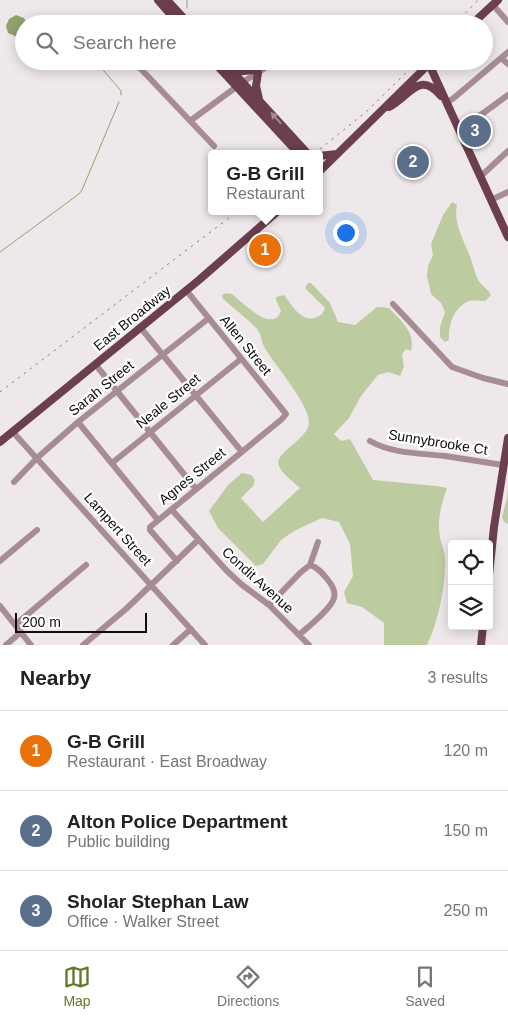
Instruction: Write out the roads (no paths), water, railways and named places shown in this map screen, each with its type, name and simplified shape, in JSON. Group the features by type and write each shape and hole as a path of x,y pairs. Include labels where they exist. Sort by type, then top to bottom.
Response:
{"main road":[{"path":"158,0 171,15"},
{"path":"167,0 181,15"},
{"path":"482,15 497,2"},
{"path":"224,70 260,101 301,150"},
{"path":"230,70 240,84 301,150"},
{"path":"238,70 252,70"},
{"path":"260,70 256,86 260,101"},
{"path":"323,167 423,70"},
{"path":"433,70 446,103 508,236"},
{"path":"381,111 398,102 412,88 423,84 432,87 446,103"},
{"path":"323,156 337,154"},
{"name":"East Broadway","path":"0,442 186,290 273,215"},
{"path":"493,544 508,438"},
{"path":"481,645 483,630"}],"street":[{"path":"497,2 508,22"},
{"path":"493,65 508,52"},
{"path":"501,58 508,64"},
{"path":"142,70 214,146"},
{"path":"190,121 259,70"},
{"path":"446,103 487,70"},
{"path":"457,126 482,114 508,95"},
{"path":"480,177 508,151"},
{"path":"491,200 508,192"},
{"name":"Allen Street","path":"186,290 286,416"},
{"path":"393,304 452,367 483,378 508,384"},
{"name":"Sarah Street","path":"14,482 37,458 78,422 208,318"},
{"path":"140,327 242,452"},
{"name":"Neale Street","path":"112,463 241,358"},
{"path":"95,364 196,489"},
{"name":"Agnes Street","path":"178,561 150,530 150,527 286,416"},
{"path":"78,422 158,520"},
{"name":"Lampert Street","path":"12,431 205,645"},
{"name":"Sunnybrooke Ct","path":"370,441 380,447 408,453 445,456 503,465"},
{"name":"Condit Avenue","path":"172,510 233,577 269,605 309,645"},
{"path":"0,561 37,530"},
{"path":"83,645 126,609 198,540"},
{"path":"269,605 301,572 310,566 318,542"},
{"path":"15,625 86,565"},
{"path":"299,635 330,604 334,597 334,590 326,577 316,567 310,566"},
{"path":"0,606 31,645"},
{"path":"173,645 191,629"},
{"path":"6,645 21,632"}],"waterway":[{"path":"187,0 187,8"},
{"path":"103,70 121,91 121,95"},
{"path":"0,252 79,194 119,102"}],"railway":[{"path":"464,15 478,0"},
{"path":"319,150 366,112 409,70"},
{"path":"0,392 233,215"}],"place":[{"name":"Sholar Stephan Law","path":"475,131"},
{"name":"Alton Police Department","path":"413,162"},
{"name":"G-B Grill","path":"265,250"}]}
